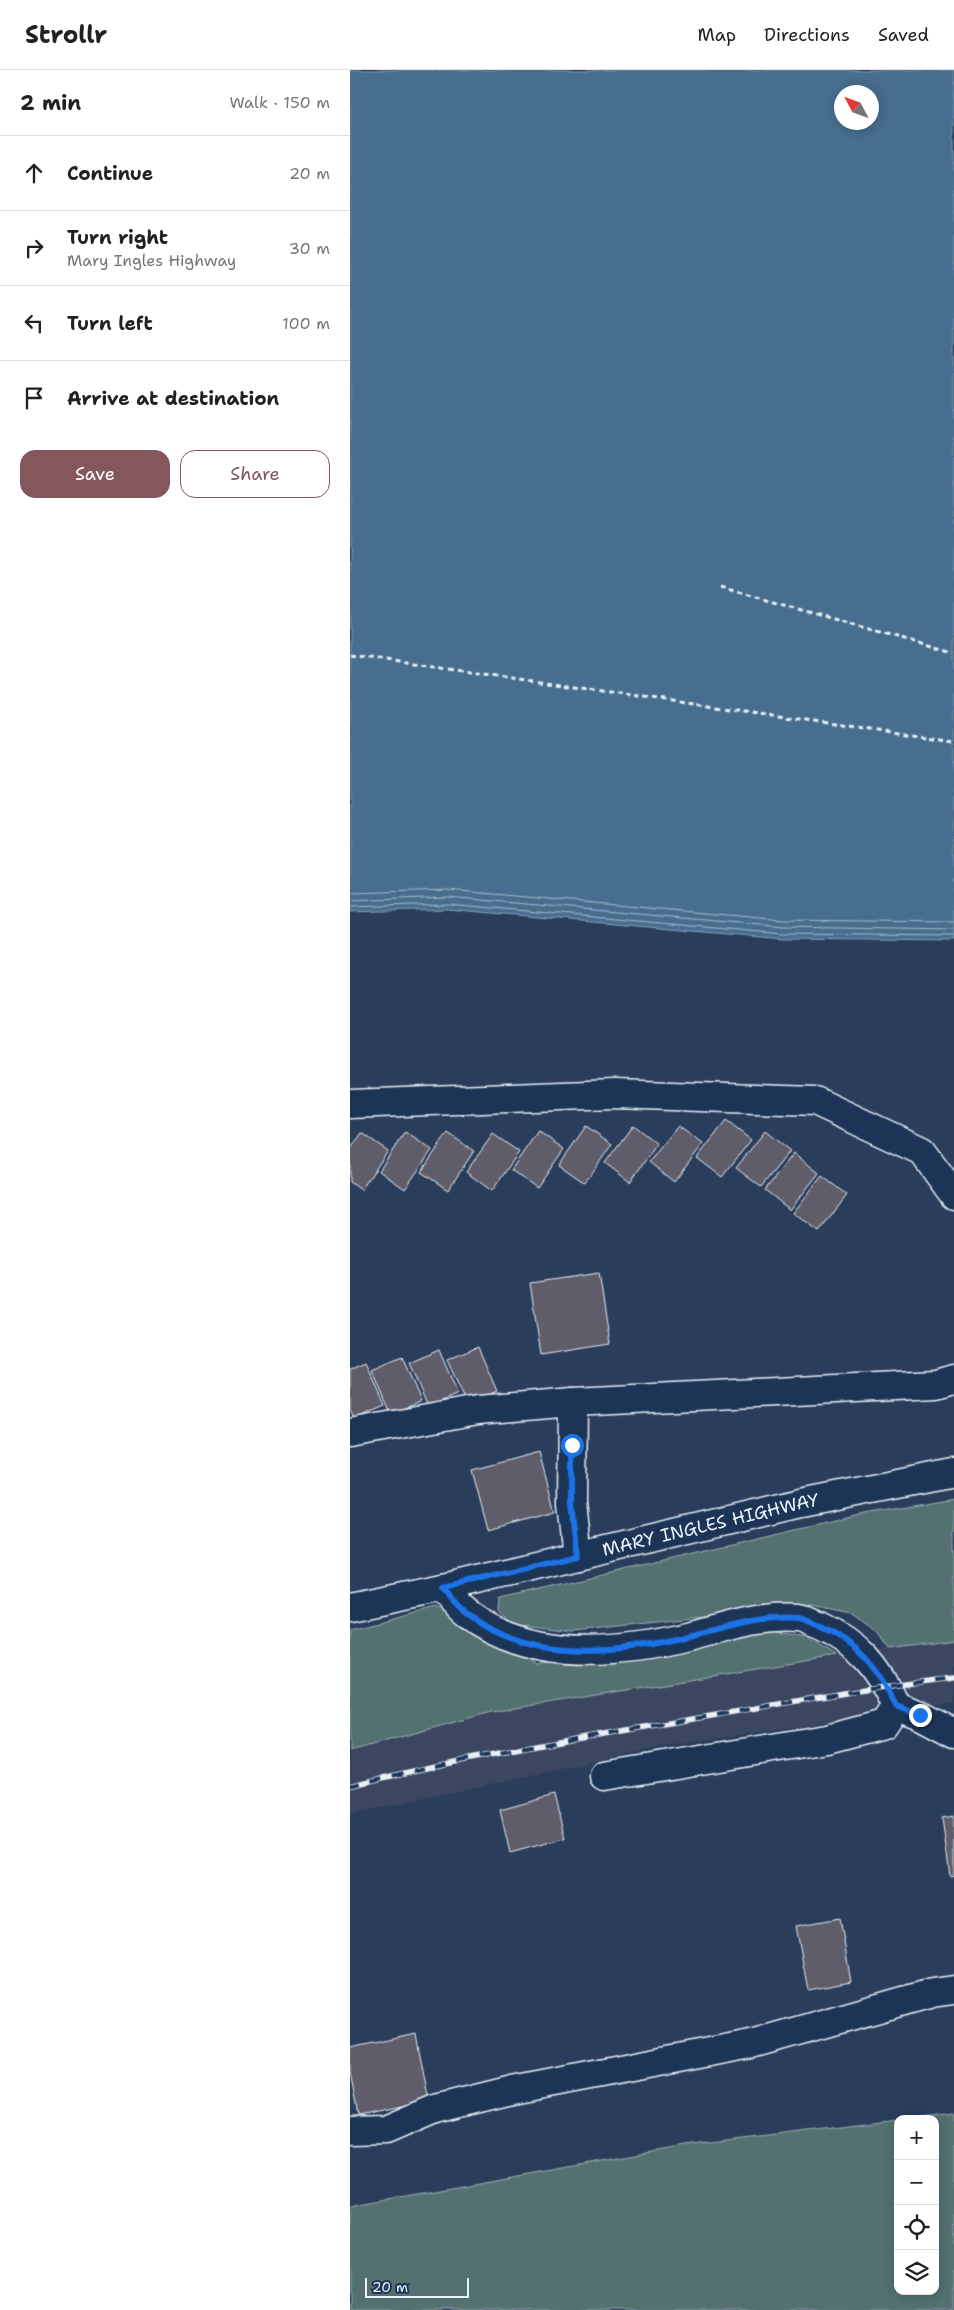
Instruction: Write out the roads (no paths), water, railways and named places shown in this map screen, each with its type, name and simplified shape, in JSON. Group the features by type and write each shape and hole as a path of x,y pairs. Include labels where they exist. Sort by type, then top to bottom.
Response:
{"street":[{"path":"350,1104 615,1094 815,1102 922,1151 954,1194"},
{"path":"350,1433 478,1410 573,1402 936,1384 954,1380"},
{"path":"573,1402 572,1502 578,1556"},
{"name":"MARY INGLES HIGHWAY","path":"350,1607 443,1588 801,1503 954,1473"},
{"path":"443,1588 466,1613 508,1637 562,1650 616,1649 686,1637 758,1618 801,1618 838,1634 865,1655 886,1685 896,1706 920,1715 954,1734"},
{"path":"604,1776 827,1739 884,1724 896,1706"},
{"path":"350,2131 386,2130 435,2109 502,2092 751,2044 932,1993 954,1990"}],"water":[{"path":"350,70 954,70 954,941 783,939 447,909 350,912"}],"railway":[{"path":"350,1786 440,1765 575,1739 832,1695 954,1678"}]}
